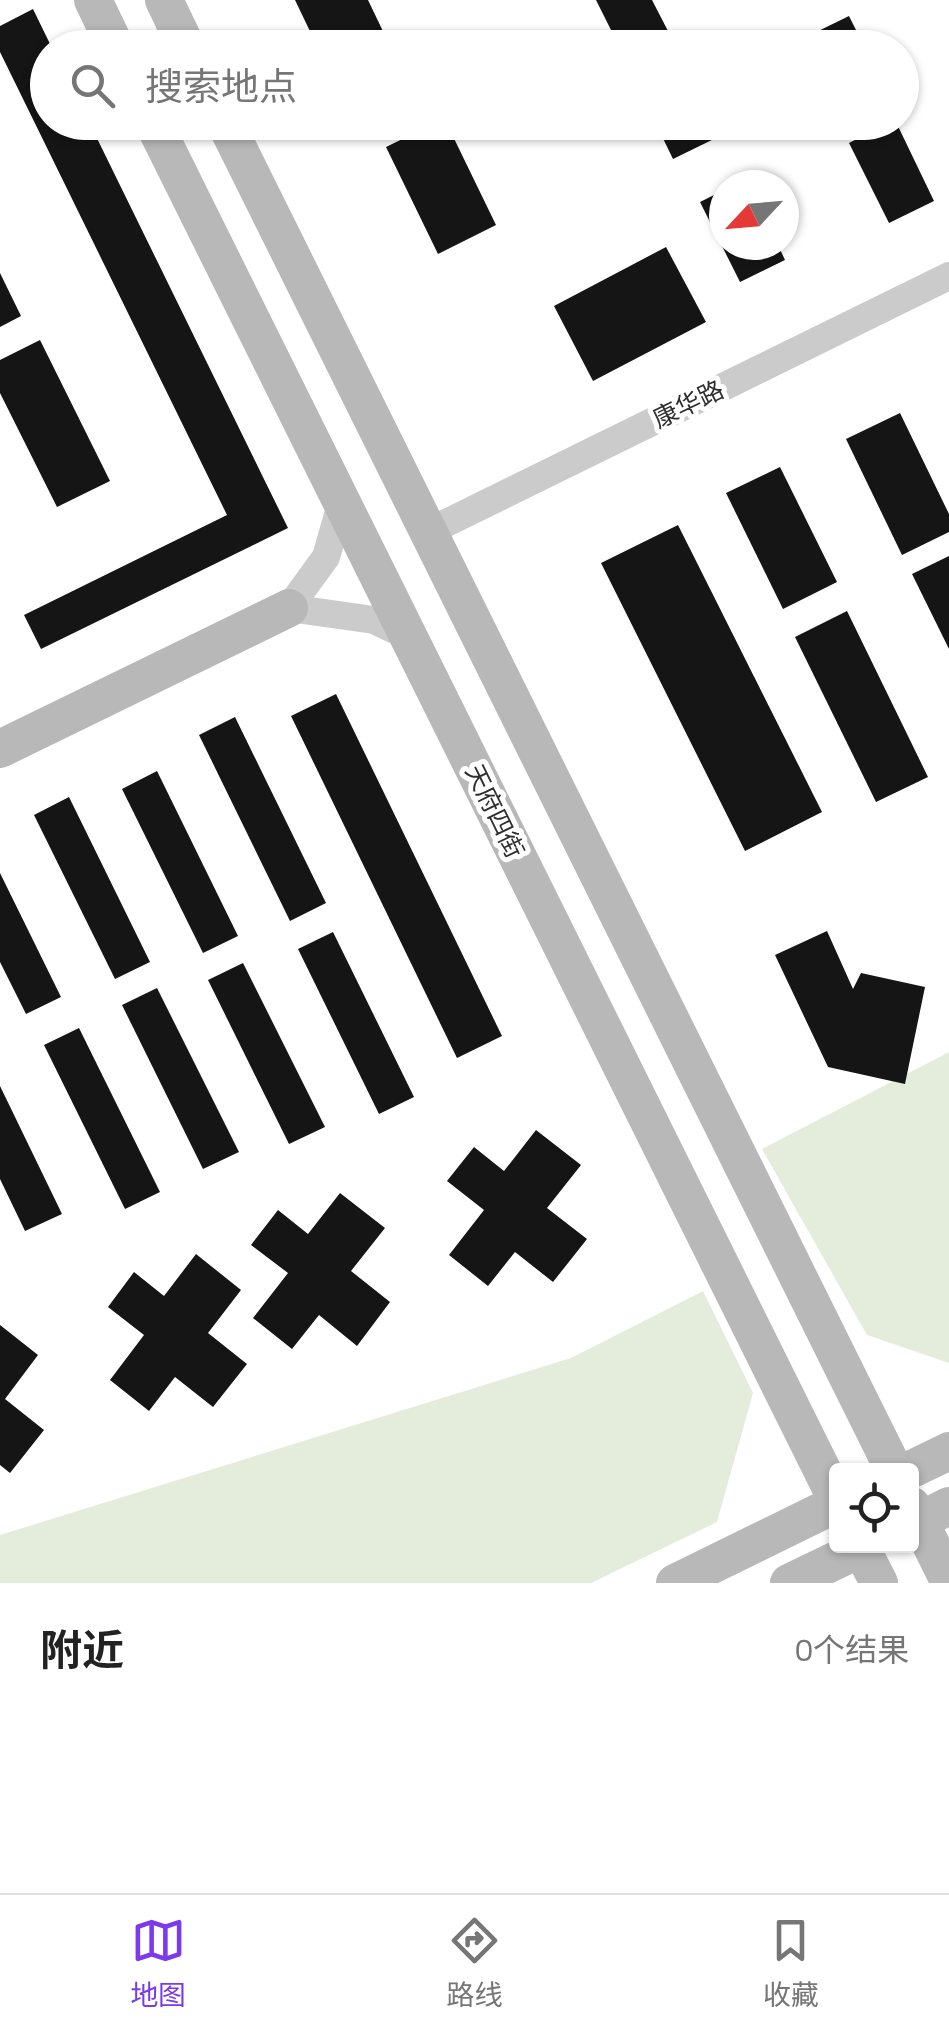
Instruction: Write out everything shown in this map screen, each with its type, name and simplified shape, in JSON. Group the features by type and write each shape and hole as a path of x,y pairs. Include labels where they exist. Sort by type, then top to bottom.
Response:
{"main road":[{"path":"92,0 107,30"},
{"path":"164,0 178,30"},
{"name":"天府四街","path":"162,140 829,1487"},
{"path":"233,140 891,1463"},
{"path":"0,750 289,608"},
{"path":"919,1466 949,1451"},
{"path":"675,1583 829,1505"},
{"path":"923,1515 949,1582"},
{"path":"789,1583 848,1553"},
{"path":"865,1553 878,1583"}],"street":[{"name":"康华路","path":"428,532 949,276"},
{"path":"342,502 326,557 289,608 374,620 408,636"}],"green space":[{"path":"949,1052 949,1363 867,1335 762,1149"},
{"path":"703,1291 753,1393 717,1522 591,1583 0,1583 0,1535 571,1358"}],"building":[{"path":"295,0 368,0 382,30 309,30"},
{"path":"596,0 652,0 667,30 611,30"},
{"path":"33,9 43,30 30,30 30,113 0,52 0,26"},
{"path":"849,16 856,30 820,30"},
{"path":"43,140 98,140 288,528 41,649 24,615 227,515"},
{"path":"400,140 455,140 496,225 438,254 386,147"},
{"path":"664,140 712,140 673,159"},
{"path":"905,140 934,201 889,223 849,143"},
{"path":"709,198 709,220 700,202"},
{"path":"666,247 706,322 593,381 554,306"},
{"path":"729,260 785,260 740,282"},
{"path":"0,273 21,316 0,327"},
{"path":"40,340 110,481 57,507 0,393 0,360"},
{"path":"900,413 949,514 949,532 902,555 846,439"},
{"path":"780,467 837,582 783,609 726,493"},
{"path":"678,525 822,812 745,851 601,563"},
{"path":"949,556 949,649 912,574"},
{"path":"847,611 928,777 876,802 795,637"},
{"path":"336,694 502,1036 457,1058 291,716"},
{"path":"235,717 326,903 290,921 199,735"},
{"path":"157,771 238,936 203,953 122,789"},
{"path":"69,797 150,962 115,979 34,815"},
{"path":"0,873 61,997 26,1014 0,962"},
{"path":"827,931 853,989 861,973 925,987 905,1084 828,1067 775,955"},
{"path":"333,932 414,1097 379,1114 298,949"},
{"path":"243,963 325,1127 289,1144 208,980"},
{"path":"157,988 239,1152 203,1169 122,1005"},
{"path":"79,1028 160,1192 125,1209 44,1045"},
{"path":"0,1086 62,1214 25,1231 0,1179"},
{"path":"536,1130 581,1165 547,1208 587,1239 553,1282 515,1252 488,1286 449,1255 484,1210 447,1181 474,1147 504,1171"},
{"path":"340,1193 385,1228 351,1271 390,1302 357,1346 319,1315 292,1349 253,1318 288,1273 251,1245 278,1210 308,1234"},
{"path":"196,1254 241,1290 208,1333 247,1364 213,1407 175,1377 149,1411 110,1380 144,1335 108,1307 134,1272 164,1296"},
{"path":"0,1325 38,1355 5,1399 44,1430 10,1473 0,1465"}]}
